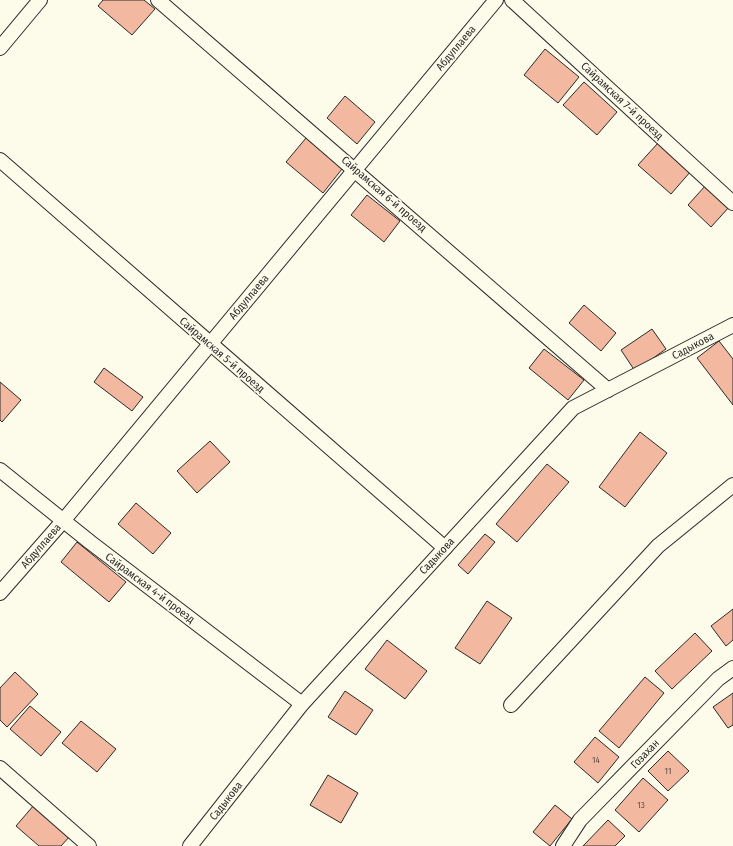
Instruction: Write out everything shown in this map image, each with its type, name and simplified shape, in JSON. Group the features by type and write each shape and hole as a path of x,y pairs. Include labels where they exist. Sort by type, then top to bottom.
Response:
{"street":[{"path":"0,48 40,0"},
{"name":"Сайрамская 6-й проезд","path":"158,0 608,390"},
{"name":"Абдуллаева","path":"0,593 63,521 496,0"},
{"name":"Сайрамская 7-й проезд","path":"512,0 733,203"},
{"name":"Сайрамская 5-й проезд","path":"0,160 445,548"},
{"name":"Садыкова","path":"190,846 302,704 573,408 733,325"},
{"name":"Сайрамская 4-й проезд","path":"0,470 109,557 302,704"},
{"path":"511,705 658,546 733,486"},
{"name":"Гозахан","path":"563,846 580,820 718,679 733,668"},
{"path":"0,768 89,846"}],"building":[{"path":"103,0 144,0 155,9 132,35 98,6"},
{"path":"545,49 579,77 558,103 524,75"},
{"path":"584,82 617,112 597,135 563,105"},
{"path":"345,96 375,122 357,144 327,118"},
{"path":"306,138 342,169 323,193 286,162"},
{"path":"658,143 691,171 671,194 638,165"},
{"path":"706,185 730,206 711,227 688,205"},
{"path":"367,195 400,221 384,242 351,215"},
{"path":"584,305 616,333 601,351 569,323"},
{"path":"652,329 666,349 635,371 621,350"},
{"path":"719,341 733,359 733,405 697,358"},
{"path":"544,349 584,380 568,400 529,368"},
{"path":"104,368 143,397 132,411 94,382"},
{"path":"0,382 21,400 2,422 0,420"},
{"path":"640,432 667,453 625,507 599,487"},
{"path":"210,441 230,462 197,493 177,471"},
{"path":"547,464 569,482 517,542 496,524"},
{"path":"136,503 171,533 153,554 118,524"},
{"path":"485,534 495,542 468,574 458,565"},
{"path":"77,542 126,582 109,602 61,562"},
{"path":"487,601 512,618 480,664 455,648"},
{"path":"733,609 733,640 726,646 711,626"},
{"path":"695,633 712,651 672,689 655,671"},
{"path":"387,640 427,671 405,699 365,669"},
{"path":"15,672 38,694 7,727 0,720 0,688"},
{"path":"645,677 664,693 619,748 599,731"},
{"path":"345,691 373,710 356,735 328,717"},
{"path":"733,693 733,725 728,728 713,707"},
{"path":"30,706 61,732 41,756 10,729"},
{"path":"81,721 116,749 97,772 62,743"},
{"path":"595,737 619,757 598,783 574,762"},
{"path":"668,751 689,771 668,791 648,771"},
{"path":"328,775 358,793 341,823 310,805"},
{"path":"643,778 668,800 639,832 615,810"},
{"path":"34,805 70,836 61,846 39,846 16,826"},
{"path":"555,805 572,819 550,846 533,832"},
{"path":"608,820 625,836 615,846 583,846"}]}
